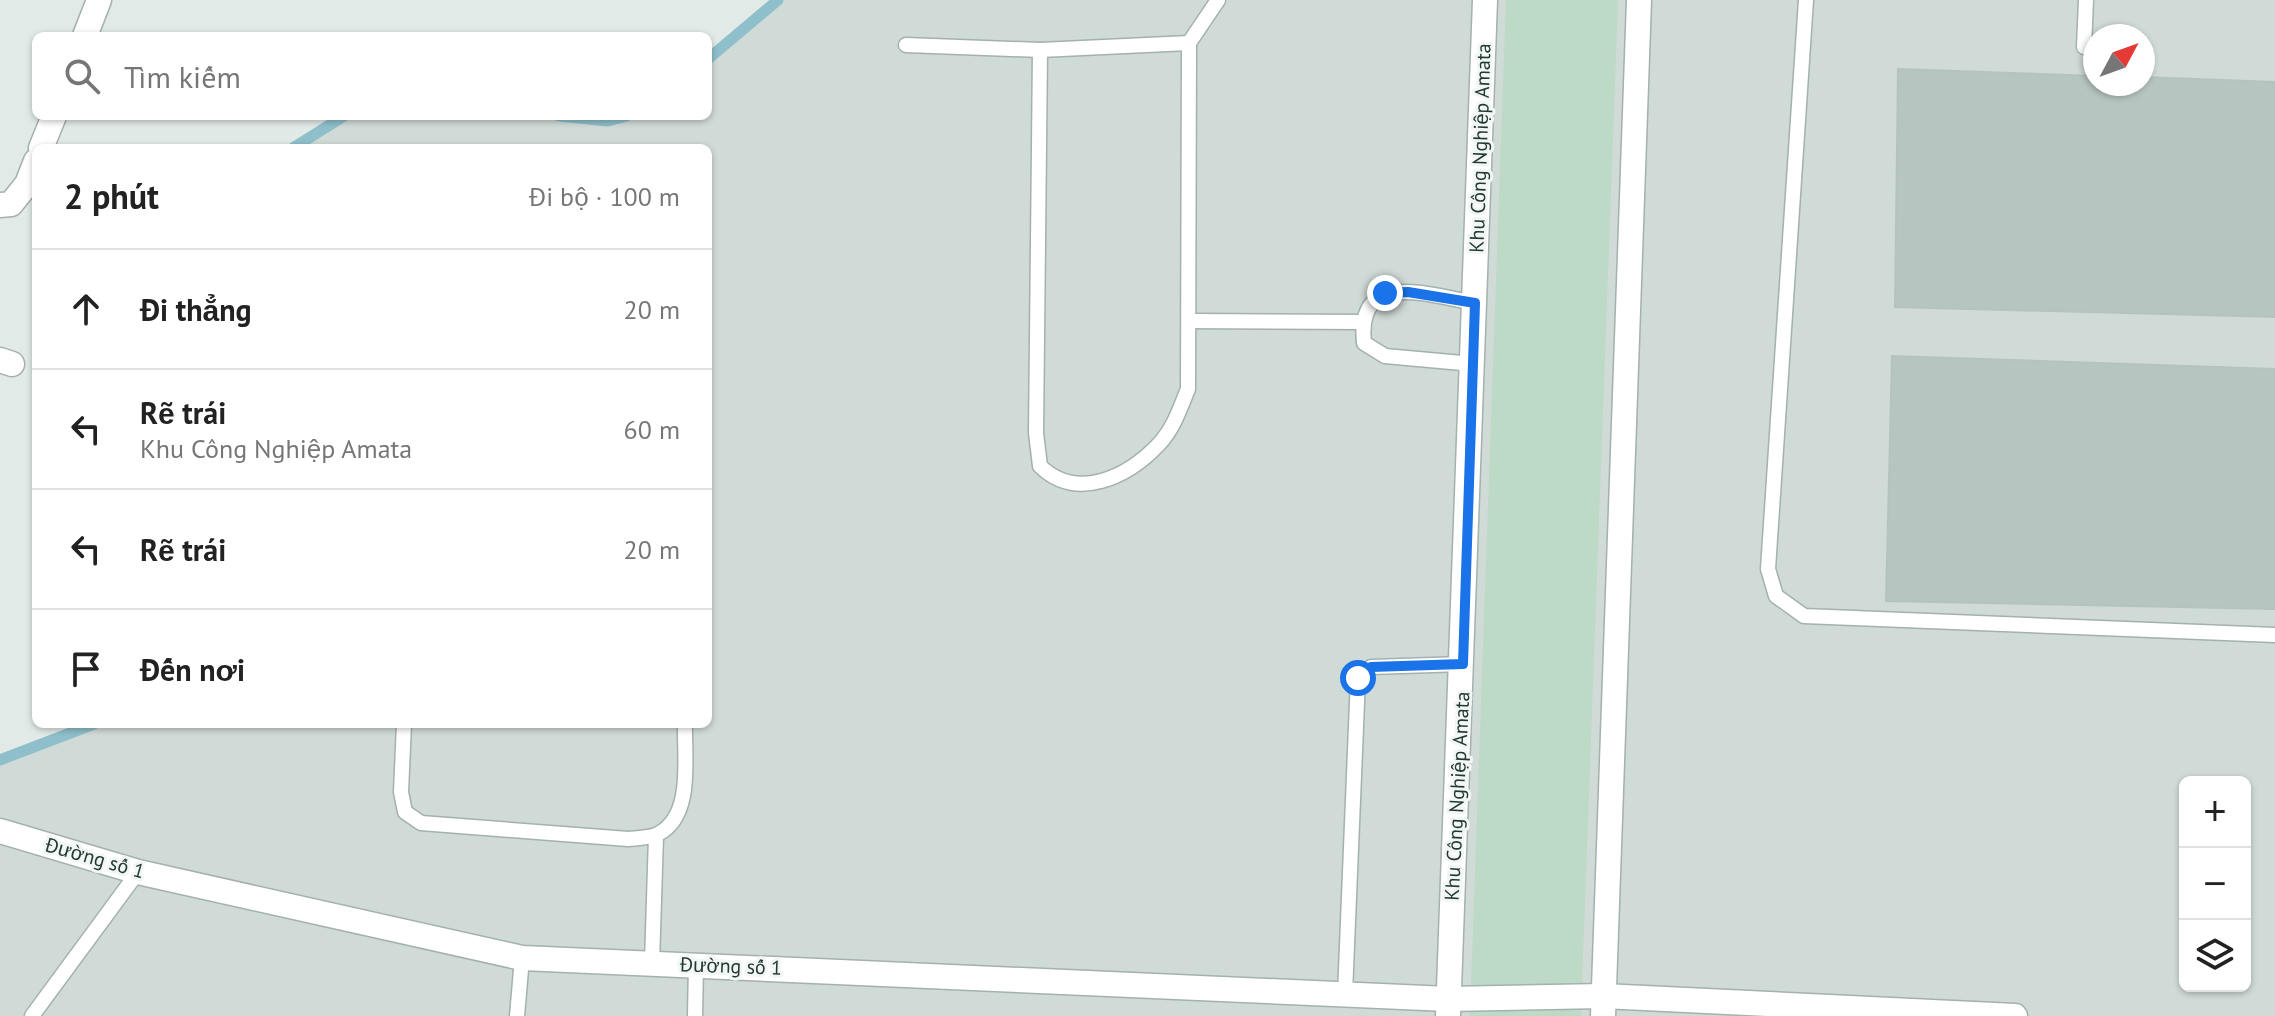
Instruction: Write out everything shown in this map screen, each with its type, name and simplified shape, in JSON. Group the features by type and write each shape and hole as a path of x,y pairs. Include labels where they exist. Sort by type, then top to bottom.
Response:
{"street":[{"path":"87,32 99,0"},
{"name":"Khu Công Nghiệp Amata","path":"1448,1007 1485,0"},
{"path":"1603,1006 1639,0"},
{"path":"43,144 52,120"},
{"path":"0,205 11,204 27,184 32,171"},
{"name":"Đường số 1","path":"0,831 138,872 522,958 1345,994 1448,1007 1603,1006 2015,1016"}],"lane":[{"path":"1040,50 1036,433 1040,466 1054,480 1068,484 1103,481 1135,465 1160,443 1175,422 1188,389 1189,43 1218,0"},
{"path":"1806,0 1768,569 1776,596 1804,616 2275,635"},
{"path":"2085,24 2086,0"},
{"path":"906,45 1040,50 1189,43"},
{"path":"1473,364 1385,356 1364,343 1361,322 1369,304 1385,293 1408,292 1475,303"},
{"path":"1189,321 1361,322"},
{"path":"1345,994 1358,678 1371,667 1463,664"},
{"path":"404,728 401,792 405,812 421,823 628,839 656,836 670,826 681,810 685,728"},
{"path":"652,963 656,836"},
{"path":"32,1016 138,872"},
{"path":"517,1016 522,958"},
{"path":"695,1016 696,965"}],"shaded area":[{"path":"778,0 2275,0 2275,1016 0,1016 0,760 84,728 712,728 712,144 299,144 338,120 712,120 712,56"}],"green space":[{"path":"1506,0 1618,0 1582,984 1471,986"},
{"path":"1581,1009 1581,1016 1470,1016 1470,1011"}],"building":[{"path":"1898,69 2083,76 2083,96 2155,96 2155,77 2275,82 2275,317 1895,307"},
{"path":"1892,356 2275,369 2275,609 1886,601"}],"waterway":[{"path":"712,56 778,0"},
{"path":"299,144 338,120"},
{"path":"598,120 612,120"},
{"path":"0,760 84,728"}],"route":[{"path":"1358,678 1371,667 1463,664 1475,303 1408,292 1385,293"}]}
